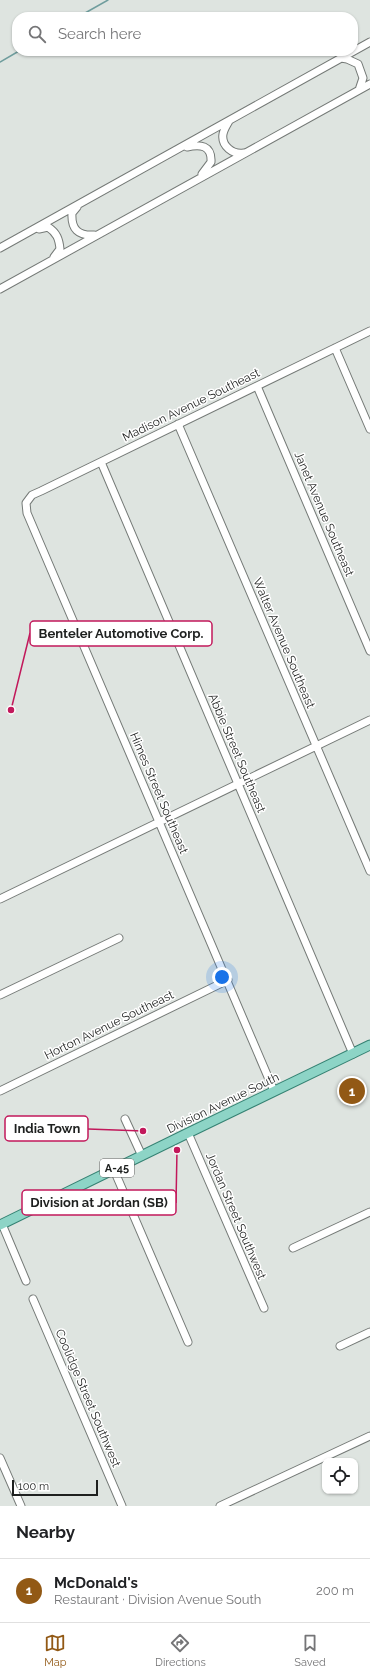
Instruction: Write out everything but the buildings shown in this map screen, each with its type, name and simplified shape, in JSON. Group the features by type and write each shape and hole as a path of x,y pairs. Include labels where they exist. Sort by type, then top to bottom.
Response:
{"main road":[{"name":"Division Avenue South","path":"1,1225 188,1132 370,1045"}],"street":[{"path":"358,48 370,42"},
{"path":"0,248 344,56"},
{"path":"340,58 347,59 358,64 363,78 359,90"},
{"path":"0,289 370,84"},
{"path":"229,121 223,133 223,140 226,146 234,153 239,154 247,152"},
{"path":"178,149 198,144 202,145 208,150 212,157 211,162 208,168 197,180"},
{"path":"80,204 72,212 73,226 84,236 95,235"},
{"path":"31,231 48,228 55,232 59,239 60,249 53,259"},
{"name":"Madison Avenue Southeast","path":"26,503 32,495 370,331"},
{"path":"335,348 370,429"},
{"name":"Janet Avenue Southeast","path":"257,386 370,651"},
{"name":"Walter Avenue Southeast","path":"178,424 370,871"},
{"name":"Abbie Street Southeast","path":"101,462 353,1054"},
{"name":"Himes Street Southeast","path":"26,503 27,513 158,822 228,980 274,1091"},
{"path":"0,898 370,720"},
{"path":"0,995 119,938"},
{"name":"Horton Avenue Southeast","path":"0,1091 228,980"},
{"path":"125,1119 142,1156"},
{"name":"Jordan Street Southwest","path":"188,1132 264,1308"},
{"path":"114,1170 188,1342"},
{"path":"293,1248 370,1212"},
{"path":"1,1225 26,1281"},
{"name":"Coolidge Street Southwest","path":"33,1299 122,1506"},
{"path":"340,1346 370,1332"},
{"path":"220,1506 370,1436"},
{"path":"0,1458 21,1506"}],"waterway":[{"path":"87,12 108,0"},
{"path":"0,62 12,55"}],"place":[{"name":"Benteler Automotive Corp.","path":"11,710"},
{"name":"McDonald's","path":"352,1091"},
{"name":"India Town","path":"143,1131"},
{"name":"Division at Jordan (SB)","path":"177,1150"}]}
